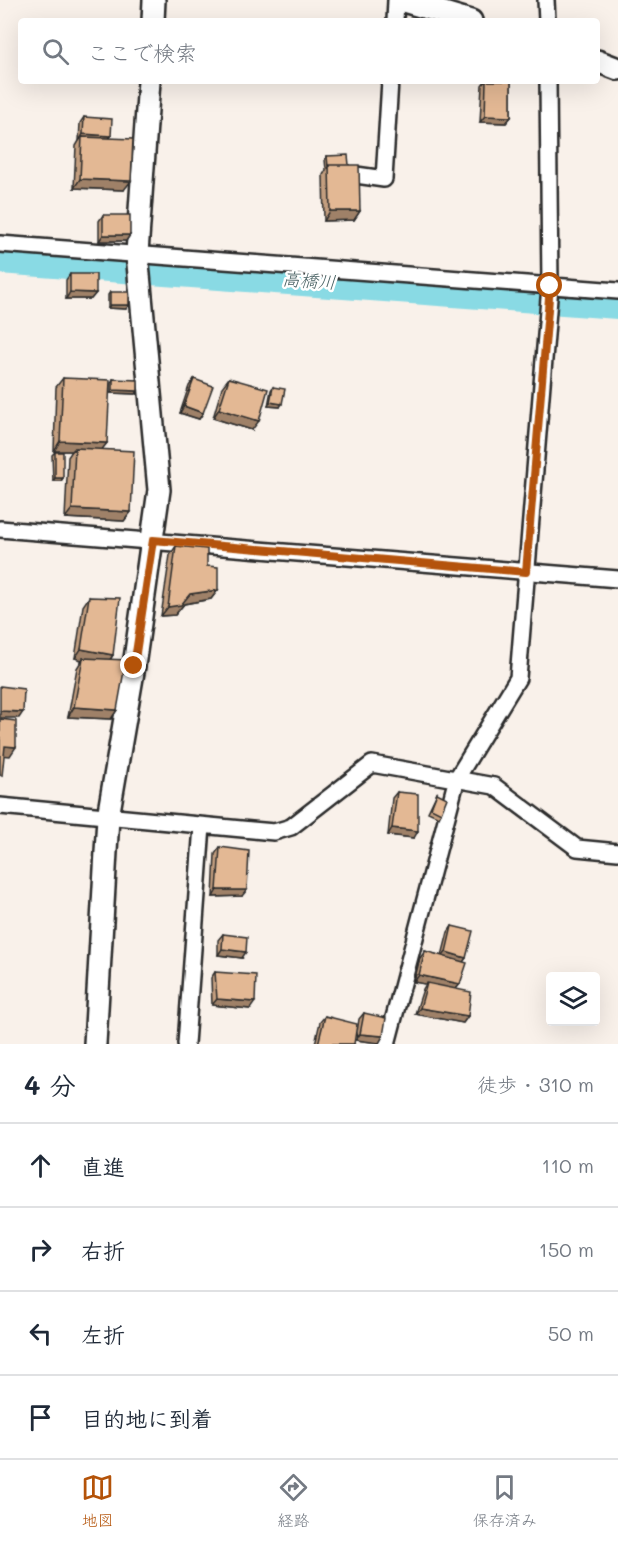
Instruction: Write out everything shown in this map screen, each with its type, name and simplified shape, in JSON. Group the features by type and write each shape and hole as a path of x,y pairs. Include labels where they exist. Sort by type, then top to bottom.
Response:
{"street":[{"path":"153,18 154,0"},
{"path":"395,18 398,0 461,18"},
{"path":"546,0 547,18"},
{"path":"600,63 618,69"},
{"path":"95,1044 108,817 159,490 137,253 149,84"},
{"path":"356,175 384,180 390,84"},
{"path":"387,1044 457,778 518,678 550,286 548,84"},
{"path":"0,244 618,291"},
{"path":"0,529 618,579"},
{"path":"0,806 273,832 291,827 372,764 494,786 578,848 618,852"},
{"path":"186,1044 202,826"}],"building":[{"path":"486,84 511,84 511,117 485,116"},
{"path":"84,117 112,119 111,136 83,134"},
{"path":"82,137 133,139 131,181 80,179"},
{"path":"348,155 349,165 329,165 328,167 327,156"},
{"path":"329,165 359,165 360,211 330,211"},
{"path":"103,215 130,215 130,235 103,235"},
{"path":"70,274 96,274 96,293 70,292"},
{"path":"110,292 129,292 129,305 110,305"},
{"path":"63,378 110,380 107,443 60,441"},
{"path":"229,378 268,389 259,421 219,409"},
{"path":"113,379 138,380 138,391 113,390"},
{"path":"194,379 213,386 203,413 184,406"},
{"path":"273,387 285,389 282,404 270,402"},
{"path":"75,448 134,451 131,512 72,509"},
{"path":"55,452 63,452 63,478 55,478"},
{"path":"176,546 207,549 207,566 218,567 218,590 190,594 181,605 168,607"},
{"path":"89,597 120,598 113,655 81,649"},
{"path":"83,658 126,660 117,710 74,707"},
{"path":"0,686 24,689 23,712 0,711"},
{"path":"0,719 16,721 16,747 5,746 2,776 0,775"},
{"path":"397,792 418,794 418,831 392,828"},
{"path":"437,793 447,798 441,813 431,808"},
{"path":"220,847 249,851 247,890 217,890"},
{"path":"452,926 473,931 466,958 446,952"},
{"path":"223,934 247,937 246,952 222,949"},
{"path":"425,951 467,963 460,984 419,975"},
{"path":"215,972 256,975 255,1002 217,999"},
{"path":"427,983 471,992 468,1016 420,1008"},
{"path":"364,1013 386,1018 383,1036 360,1034"},
{"path":"325,1016 357,1024 354,1044 318,1044"}],"waterway":[{"name":"高橋川","path":"0,259 618,304"}],"route":[{"path":"134,666 153,540 526,572 550,286"}]}
